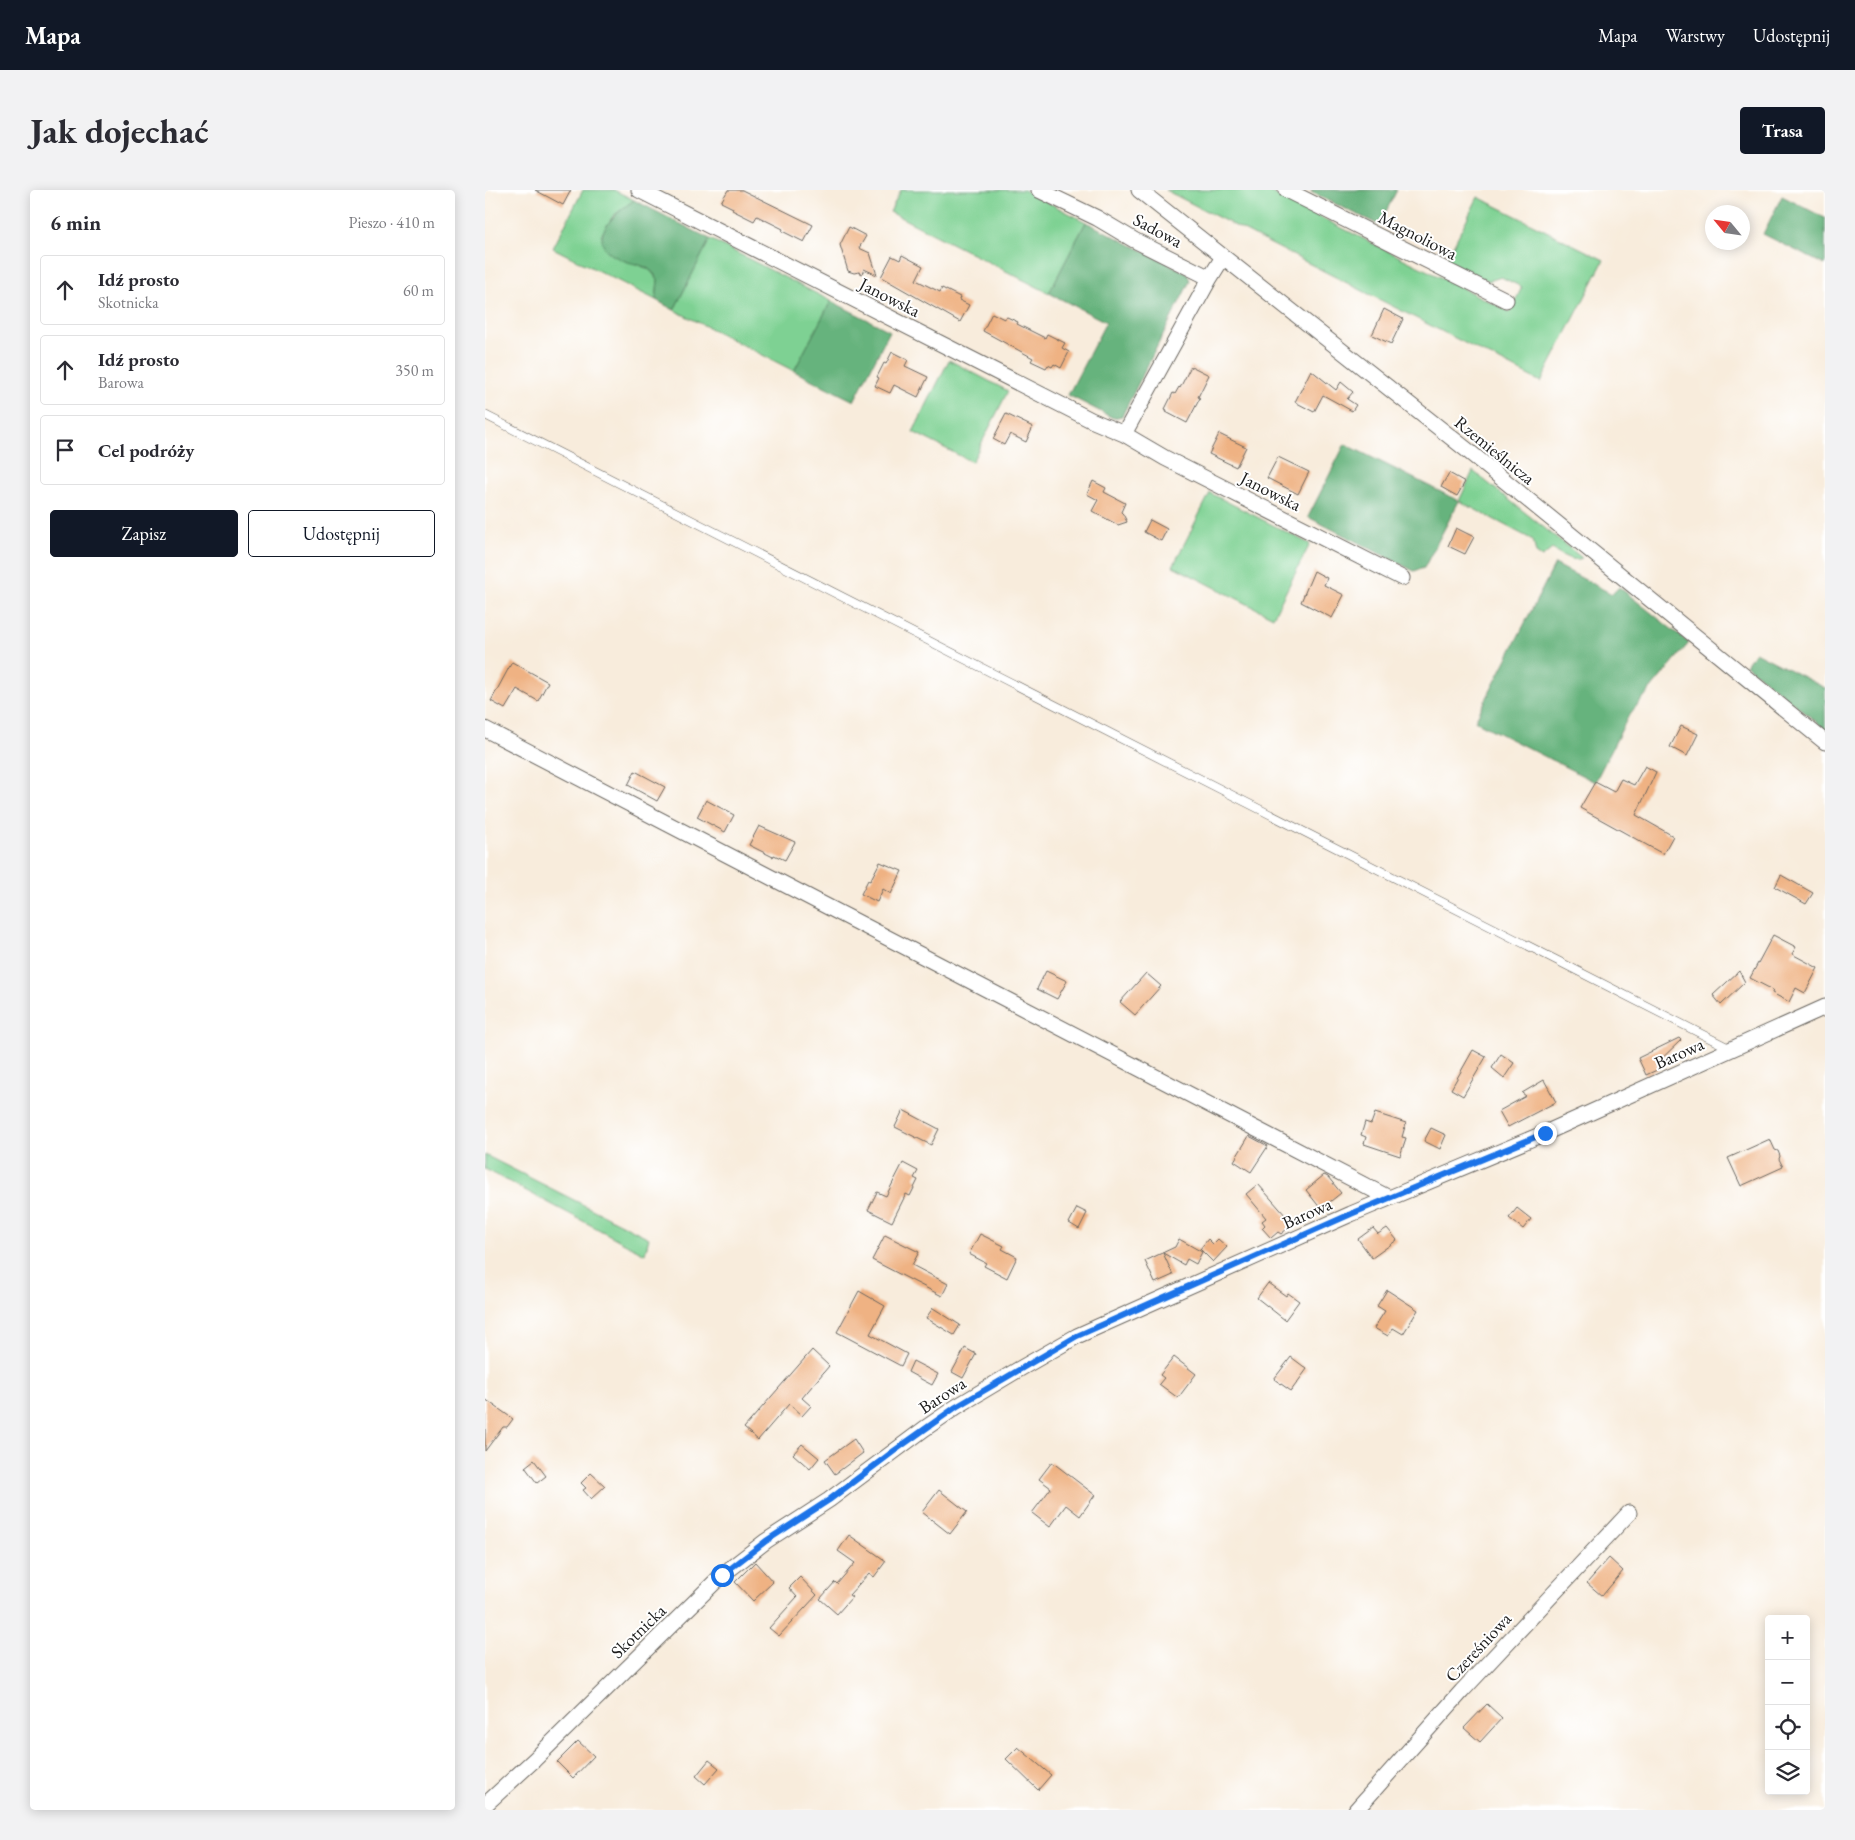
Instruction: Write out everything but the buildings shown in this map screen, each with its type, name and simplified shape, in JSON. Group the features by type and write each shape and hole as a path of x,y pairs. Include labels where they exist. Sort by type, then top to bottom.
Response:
{"street":[{"name":"Janowska","path":"639,190 1091,420 1124,434 1165,458 1402,578"},
{"name":"Sadowa","path":"1039,190 1097,218 1134,240 1210,278"},
{"name":"Rzemieślnicza","path":"1139,190 1467,450 1825,742"},
{"name":"Magnoliowa","path":"1286,190 1506,300"},
{"path":"1124,434 1223,257"},
{"path":"485,729 1389,1198"},
{"name":"Barowa","path":"829,1500 956,1407 1077,1336 1389,1198 1545,1133 1825,1007"},
{"name":"Skotnicka","path":"485,1805 534,1760 722,1575 766,1541 829,1500"},
{"name":"Czereśniowa","path":"1356,1810 1462,1692 1629,1513"}],"lane":[{"path":"485,415 1733,1050"}],"green space":[{"path":"583,190 614,190 634,200 613,216 601,235 643,267 650,270 658,280 656,300 553,248"},
{"path":"901,190 1024,190 1086,222 1049,293 890,212"},
{"path":"1165,190 1266,190 1510,312 1522,287 1501,277 1489,281 1446,260 1478,197 1604,260 1541,382"},
{"path":"1312,190 1397,190 1379,225 1311,192"},
{"path":"1782,196 1825,218 1825,265 1763,234"},
{"path":"634,200 710,239 674,310 656,300 658,280 652,272 646,267 612,255 604,247 602,239 609,223"},
{"path":"1086,222 1187,273 1190,281 1122,416 1113,418 1068,395 1106,322 1049,293"},
{"path":"710,239 831,301 794,371 674,310"},
{"path":"831,301 890,331 854,401 794,371"},
{"path":"949,360 1008,391 972,462 913,432"},
{"path":"1345,444 1459,501 1424,568 1414,571 1308,517"},
{"path":"1473,471 1582,558 1570,559 1552,549 1542,557 1536,553 1533,540 1459,501"},
{"path":"1210,493 1310,544 1273,617 1173,566"},
{"path":"1555,564 1612,594 1619,587 1689,643 1629,715 1595,782 1475,721"},
{"path":"1755,652 1825,688 1825,729 1746,665"},
{"path":"485,1155 649,1238 645,1254 485,1169"}],"route":[{"path":"722,1575 766,1541 829,1500 956,1407 1077,1336 1351,1214 1545,1133"}]}
